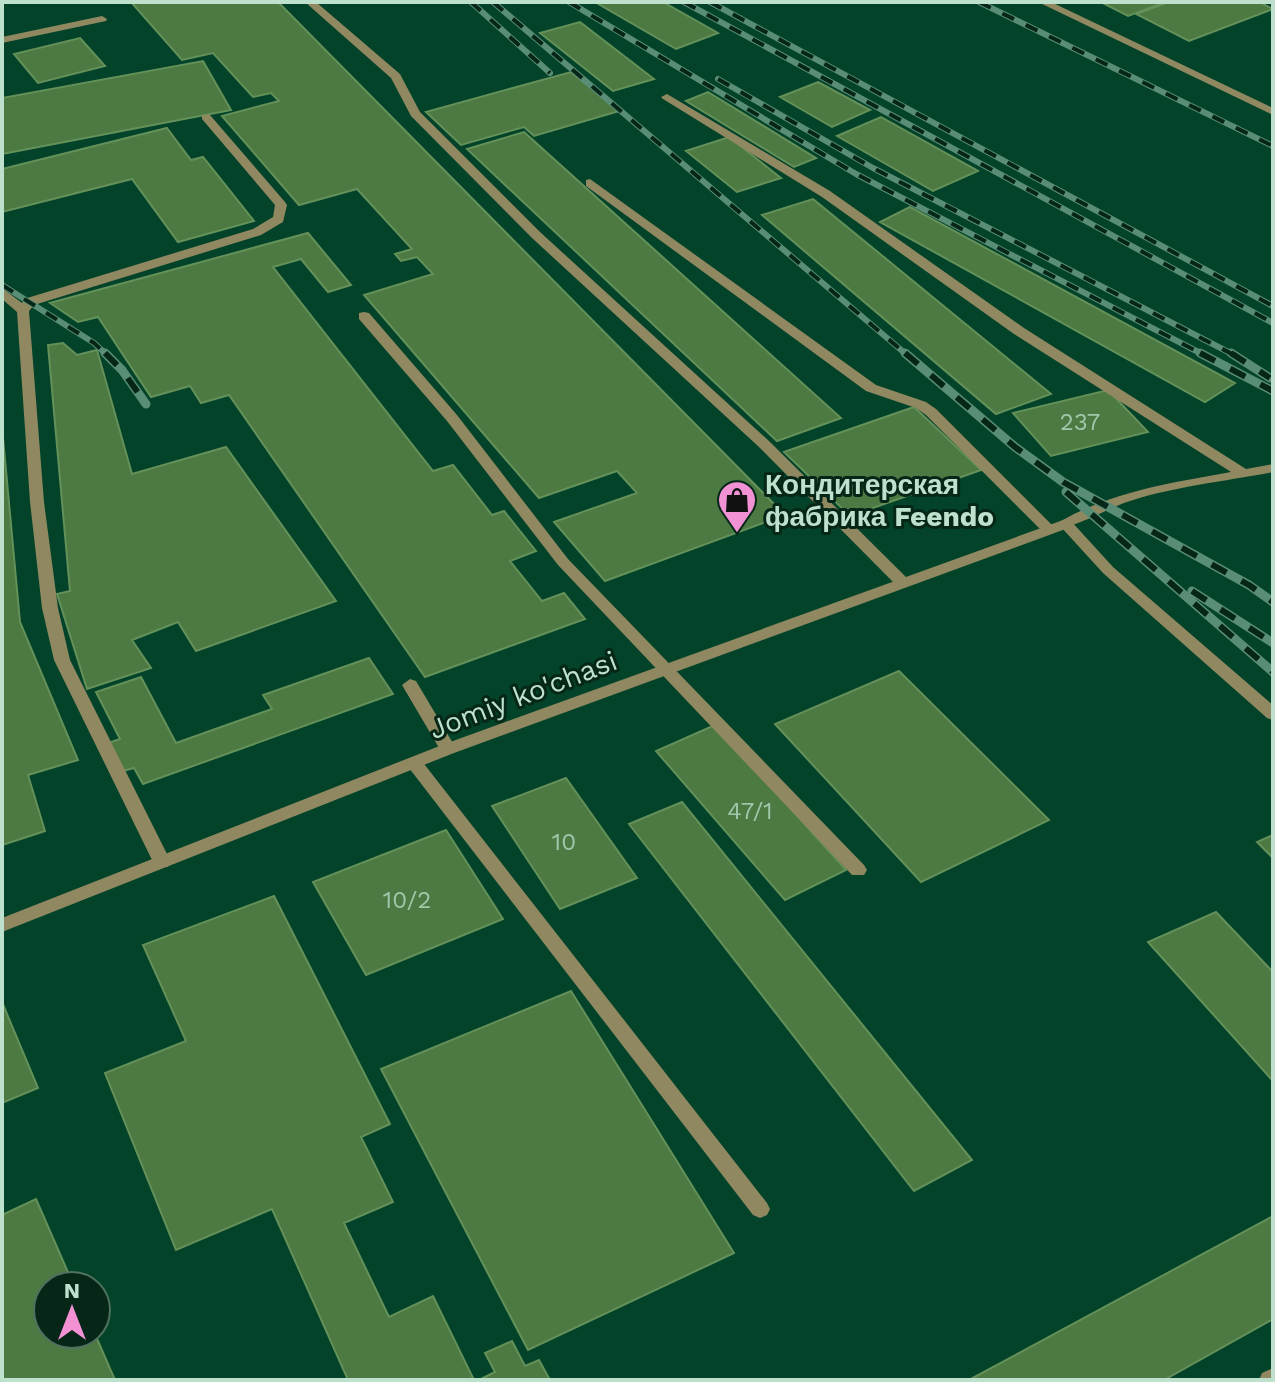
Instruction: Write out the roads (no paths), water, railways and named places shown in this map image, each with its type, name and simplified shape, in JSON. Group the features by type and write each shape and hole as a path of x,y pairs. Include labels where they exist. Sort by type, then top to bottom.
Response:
{"street":[{"path":"310,2 396,76 415,114 536,235 764,444 868,552 902,582"},
{"path":"1043,2 1273,112"},
{"path":"2,40 102,19"},
{"path":"667,97 826,194 1019,331 1244,474"},
{"path":"162,862 62,660 50,608 37,502 23,311 29,302 257,232 279,219 281,205 206,117"},
{"path":"590,183 871,388 921,405 931,412 1047,528"},
{"path":"2,292 23,311"},
{"path":"364,316 452,418 563,562 858,870"},
{"name":"Jomiy ko'chasi","path":"2,925 448,749 1047,528 1066,524 1095,508 1132,495 1273,468"},
{"path":"1066,524 1108,570 1273,714"},
{"path":"410,685 448,749"},
{"path":"415,764 760,1209"}],"railway":[{"path":"471,2 550,73"},
{"path":"493,2 907,355"},
{"path":"569,2 856,174 1204,355"},
{"path":"684,2 1273,323"},
{"path":"710,2 1273,306"},
{"path":"979,2 1273,146"},
{"path":"718,79 873,168 1234,355"},
{"path":"2,285 94,343 107,355"},
{"path":"905,353 1015,447 1063,482 1249,585 1273,602"},
{"path":"1200,353 1273,391"},
{"path":"1231,353 1270,378"},
{"path":"107,355 146,404"},
{"path":"1066,492 1273,672"},
{"path":"1192,591 1273,643"}],"place":[{"name":"Кондитерская фабрика Feendo","path":"737,534"}]}
